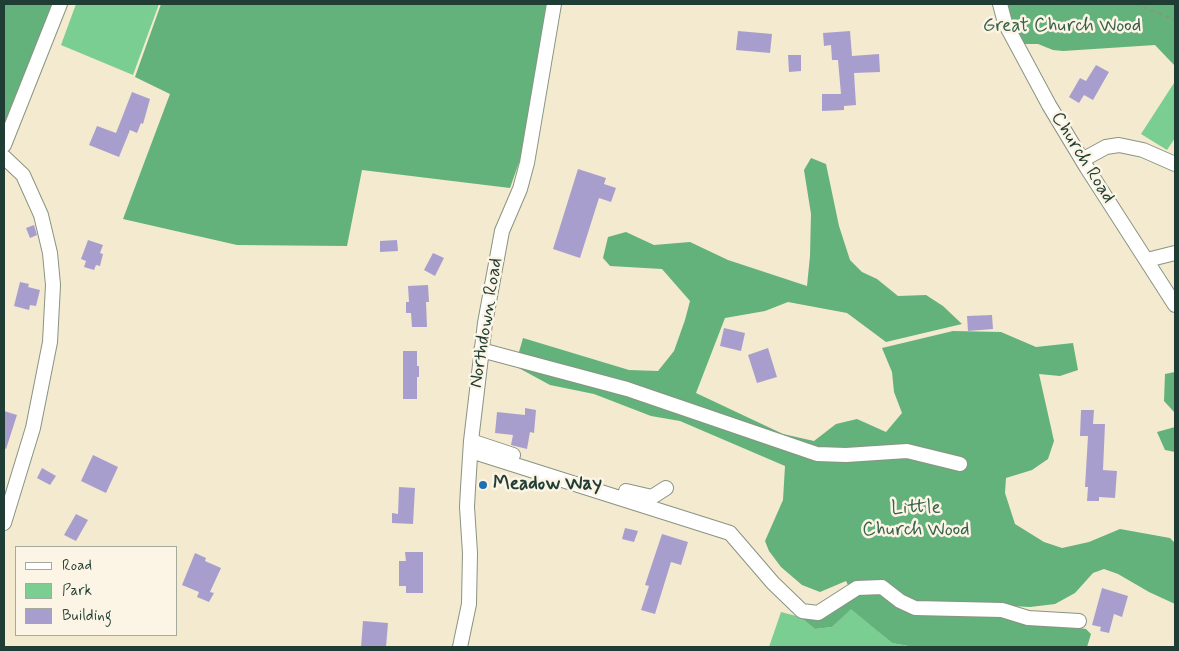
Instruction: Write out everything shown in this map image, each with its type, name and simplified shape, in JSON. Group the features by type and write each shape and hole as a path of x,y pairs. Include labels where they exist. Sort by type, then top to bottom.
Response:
{"street":[{"path":"4,146 60,4"},
{"name":"Northdown Road","path":"460,647 469,604 470,553 467,507 481,350 502,231 520,189 527,163 554,4"},
{"name":"Church Road","path":"1000,4 1006,23 1040,88 1082,160 1175,305"},
{"path":"1082,160 1106,147 1119,145 1143,150 1175,164"},
{"path":"4,157 23,175 41,215 50,253 53,285 50,342 33,428 4,523"},
{"path":"1147,260 1175,253"},
{"path":"481,350 627,389 817,454 846,455 906,451 960,464"},
{"path":"471,446 636,495 652,497 666,488"},
{"path":"471,446 730,533 773,583 802,611 818,613 857,588 882,587 915,608 1002,610 1028,618 1080,621"}],"path":[{"path":"1136,4 1175,20"}],"green space":[{"path":"4,4 57,4 4,134"},
{"path":"76,4 159,4 133,75 61,45"},
{"path":"161,4 549,4 523,151 510,188 362,170 347,246 237,245 123,219 170,94 135,77"},
{"name":"Great Church Wood","path":"1007,4 1175,4 1175,66 1155,45 1063,51 1053,50 1038,44 1024,44"},
{"path":"1174,83 1175,138 1167,150 1141,134"},
{"name":"Little Church Wood","path":"811,158 826,164 839,226 850,260 862,272 877,279 898,296 926,295 943,306 962,324 886,342 847,313 788,302 765,311 725,318 696,393 783,434 814,441 836,424 857,419 886,432 902,413 894,392 892,372 882,348 953,331 1001,332 1036,347 1073,343 1078,370 1060,376 1039,374 1054,441 1048,459 1032,470 1006,478 1005,493 1015,524 1044,542 1062,548 1089,542 1120,529 1170,538 1175,543 1175,604 1118,574 1104,569 1093,573 1075,593 1055,604 1030,607 1011,606 1060,625 1086,629 1091,634 1087,647 914,647 892,643 851,609 832,627 815,629 800,617 821,619 852,593 846,581 820,592 802,585 781,567 769,551 765,541 783,500 785,466 680,421 651,416 594,394 550,385 515,366 523,338 629,370 658,371 674,351 690,301 662,269 610,266 603,258 608,237 626,232 654,245 690,242 728,260 807,286 811,214 804,170"},
{"path":"1175,372 1175,413 1164,401 1165,374"},
{"path":"1175,427 1175,452 1165,450 1157,432"},
{"path":"851,608 892,643 914,647 769,647 781,612 800,617 815,629 832,627"}],"building":[{"path":"738,31 772,34 770,53 736,50"},
{"path":"850,31 852,56 879,54 880,72 854,73 856,105 844,106 844,110 822,111 822,94 841,94 838,60 832,60 831,45 824,46 823,33"},
{"path":"788,55 801,55 801,71 789,72"},
{"path":"1096,65 1109,72 1093,100 1084,95 1079,103 1069,97 1080,78 1086,81"},
{"path":"132,92 150,99 143,124 141,123 137,133 130,130 119,157 89,145 97,126 116,133"},
{"path":"578,169 606,178 604,184 616,188 611,202 599,198 580,258 553,249"},
{"path":"34,225 37,235 30,238 26,228"},
{"path":"88,240 103,245 100,253 103,254 100,266 96,265 94,270 84,267 86,261 81,259"},
{"path":"397,240 398,251 380,252 380,241"},
{"path":"433,253 444,258 435,276 424,270"},
{"path":"20,282 29,284 28,287 40,290 36,306 30,305 29,310 14,306"},
{"path":"428,285 429,302 426,302 427,327 412,327 411,313 406,313 406,302 409,302 408,286"},
{"path":"992,315 993,329 968,331 967,316"},
{"path":"724,328 745,333 741,351 720,346"},
{"path":"768,348 777,377 757,383 748,355"},
{"path":"403,351 417,351 419,377 417,377 417,399 403,399"},
{"path":"525,408 536,410 534,433 530,432 527,449 511,445 513,435 495,433 497,412 525,415"},
{"path":"1081,410 1094,410 1093,424 1105,424 1103,470 1117,471 1115,498 1099,497 1099,501 1087,501 1088,487 1085,487 1088,436 1080,436"},
{"path":"4,411 17,415 6,449 4,448"},
{"path":"93,455 118,467 106,493 81,481"},
{"path":"42,468 56,476 50,485 37,478"},
{"path":"399,487 415,488 413,524 392,523 392,513 398,514"},
{"path":"76,514 88,520 76,541 64,535"},
{"path":"625,528 638,531 634,542 622,539"},
{"path":"662,534 688,542 681,565 671,562 655,614 641,610 649,586 645,585"},
{"path":"405,552 423,552 423,593 406,593 406,586 399,586 399,561 406,561"},
{"path":"195,553 206,558 205,561 221,568 210,592 214,593 209,602 197,597 199,592 182,585"},
{"path":"1102,588 1128,596 1122,617 1114,614 1109,633 1100,631 1101,627 1092,625"},
{"path":"363,621 388,623 386,647 361,647"}],"place":[{"name":"Meadow Way","path":"483,485"}]}
